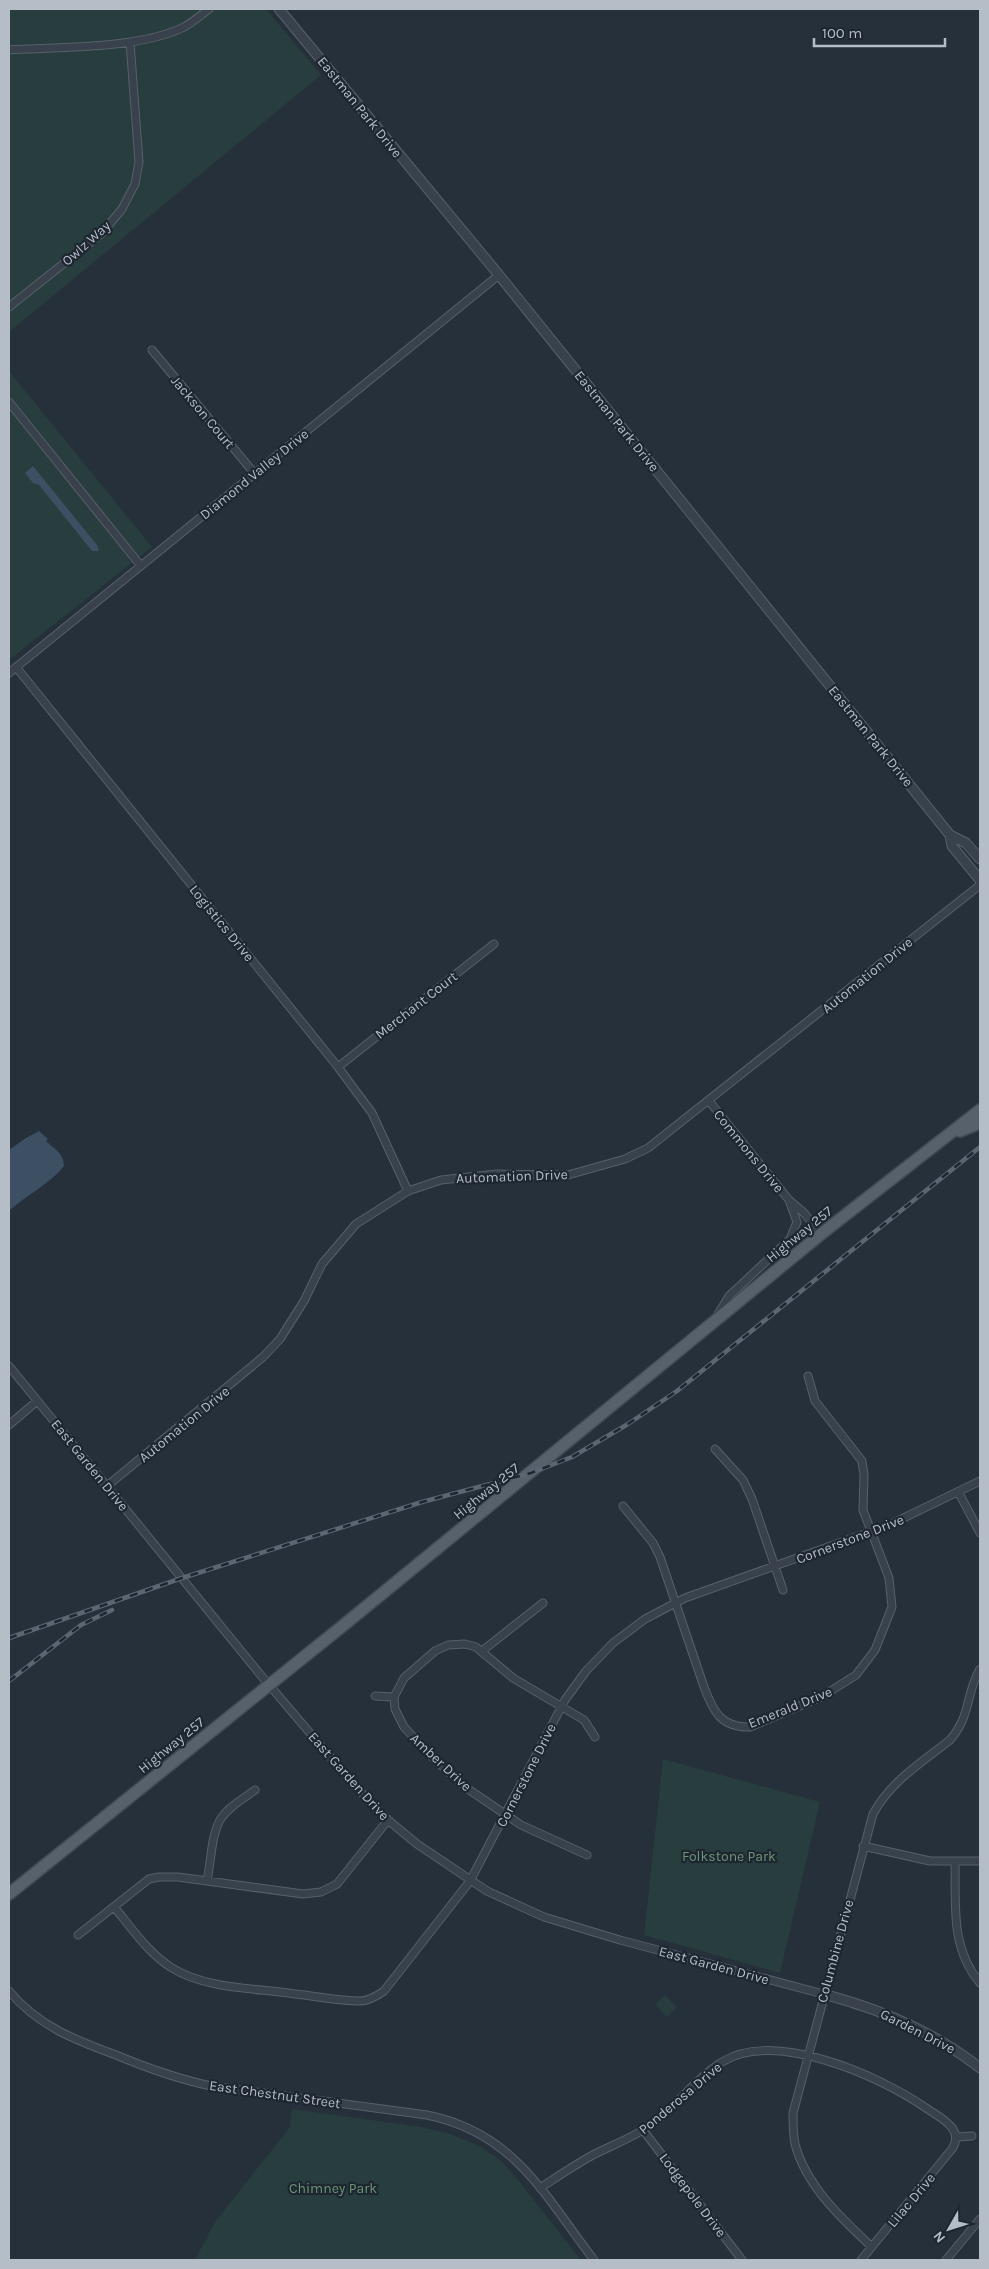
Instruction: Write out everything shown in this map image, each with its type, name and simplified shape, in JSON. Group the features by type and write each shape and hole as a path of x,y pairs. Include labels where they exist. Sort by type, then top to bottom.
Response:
{"main road":[{"name":"Highway 257","path":"9,1894 269,1685 821,1234 980,1110"},
{"path":"949,1136 980,1123"}],"street":[{"path":"9,50 130,42 165,35 209,9"},
{"name":"Eastman Park Drive","path":"279,9 499,276 950,836 966,843 980,859"},
{"name":"Owlz Way","path":"9,308 102,233 122,209 135,184 139,162 130,42"},
{"name":"Diamond Valley Drive","path":"9,673 499,276"},
{"name":"Jackson Court","path":"152,350 254,474"},
{"path":"9,402 141,566"},
{"name":"Logistics Drive","path":"16,667 338,1067 372,1113 408,1191"},
{"name":"Eastman Park Drive","path":"950,836 952,846 980,880"},
{"name":"Automation Drive","path":"107,1486 263,1357 280,1340 304,1301 322,1264 356,1224 408,1191 441,1180 497,1174 552,1176 585,1172 625,1159 648,1148 980,885"},
{"name":"Merchant Court","path":"338,1067 494,944"},
{"name":"Commons Drive","path":"709,1101 789,1200 804,1213 821,1234"},
{"name":"Commons Drive","path":"714,1322 729,1296 790,1239 794,1233 797,1222 789,1200"},
{"name":"East Garden Drive","path":"9,1366 269,1685 355,1786 388,1820 435,1858 470,1881 505,1900 544,1917 620,1940 823,1994"},
{"name":"Emerald Drive","path":"623,1506 656,1548 704,1688 715,1712 729,1723 740,1727 755,1725 821,1697 846,1683 856,1675 875,1650 894,1601 890,1578 862,1505 864,1476 862,1461 815,1401 808,1376"},
{"path":"9,1425 37,1401"},
{"path":"716,1449 739,1475 749,1493 784,1590"},
{"name":"Cornerstone Drive","path":"114,1907 147,1946 165,1963 194,1978 225,1984 360,2001 377,1996 384,1991 470,1881 561,1707 586,1671 613,1644 645,1619 676,1602 871,1532 959,1493 980,1481"},
{"path":"959,1493 980,1533"},
{"path":"482,1651 542,1603"},
{"path":"375,1696 394,1697 398,1686 407,1674 443,1647 465,1644 482,1651 514,1678 584,1720 595,1737"},
{"name":"Columbine Drive","path":"872,2246 830,2205 808,2173 798,2152 793,2133 793,2113 823,1994 873,1814 887,1791 950,1740 962,1724 968,1708 974,1680 980,1669"},
{"name":"Amber Drive","path":"394,1697 395,1709 400,1720 412,1736 456,1779 505,1816 535,1832 587,1855"},
{"path":"207,1881 215,1836 220,1820 233,1806 255,1790"},
{"path":"78,1935 143,1883 158,1877 207,1881 303,1894 321,1892 337,1884 388,1820"},
{"path":"863,1846 915,1859 980,1861"},
{"path":"955,1861 958,1941 964,1960 980,1983"},
{"name":"East Chestnut Street","path":"9,1991 29,2012 57,2032 158,2072 188,2081 450,2120 472,2129 502,2147 540,2188 594,2260"},
{"name":"Garden Drive","path":"823,1994 861,2004 898,2018 946,2043 980,2068"},
{"name":"Ponderosa Drive","path":"540,2188 576,2165 643,2130 675,2105 704,2075 731,2057 764,2050 780,2050 856,2071 899,2091 950,2125 957,2137"},
{"name":"Lodgepole Drive","path":"643,2130 742,2260"},
{"path":"957,2137 972,2136"},
{"name":"Lilac Drive","path":"861,2260 952,2149 957,2142 957,2137"},
{"path":"947,2260 980,2219"}],"green space":[{"path":"9,9 266,9 321,75 9,332"},
{"path":"9,371 152,547 9,660"},
{"name":"Folkstone Park","path":"663,1759 820,1802 780,1973 644,1935"},
{"path":"665,1995 677,2007 667,2017 655,2005"},
{"name":"Chimney Park","path":"292,2109 421,2127 451,2134 481,2147 501,2161 514,2175 581,2260 195,2260 215,2222 290,2127"}],"water":[{"path":"33,466 97,545 99,551 92,551 39,485 33,483 25,473"},
{"path":"39,1131 48,1139 46,1141 60,1154 64,1166 51,1179 9,1211 9,1150"}],"railway":[{"path":"9,1638 182,1578 422,1502 531,1473 572,1457 628,1424 677,1391 980,1147"},
{"path":"9,1681 81,1625 112,1610"}]}
